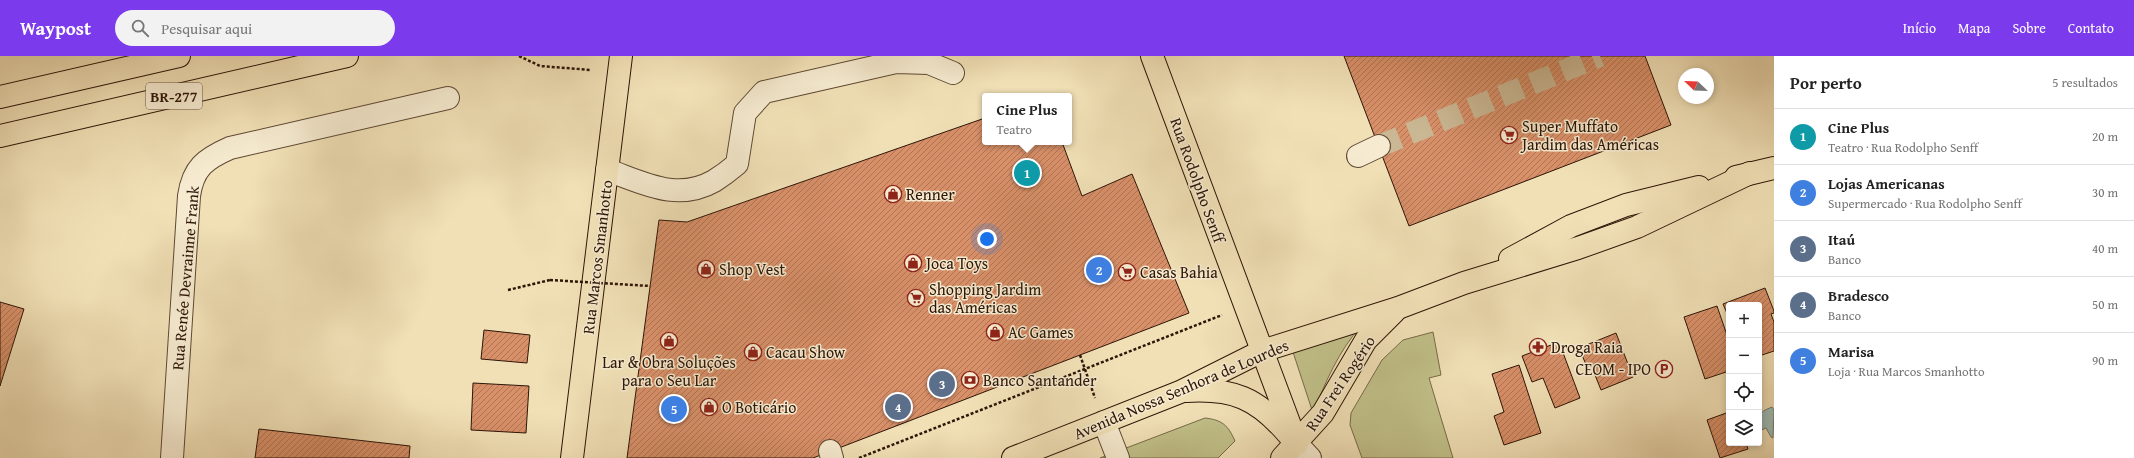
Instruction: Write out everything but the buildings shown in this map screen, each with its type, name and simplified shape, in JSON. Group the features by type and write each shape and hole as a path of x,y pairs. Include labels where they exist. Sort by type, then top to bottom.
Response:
{"main road":[{"name":"BR-277","path":"0,97 179,56"},
{"name":"BR-277","path":"0,136 347,56"},
{"name":"Rua Marcos Smanhotto","path":"572,458 621,56"},
{"name":"Rua Rodolpho Senff","path":"1152,56 1262,351 1296,453"},
{"name":"Avenida Nossa Senhora de Lourdes","path":"1464,283 1571,226 1626,206 1774,168"},
{"name":"Avenida Nossa Senhora de Lourdes","path":"1013,458 1180,392 1262,351 1398,308 1464,283 1578,248 1638,226 1750,173"},
{"name":"Rua Frei Rogério","path":"1296,453 1323,413 1366,340 1398,308"},
{"path":"1180,392 1209,390 1246,398 1271,414 1296,453"}],"street":[{"path":"607,170 663,190 680,192 714,181 737,164 745,113 764,92 896,62 930,64 953,73"},
{"name":"Rua Renée Devrainne Frank","path":"172,458 189,196 191,183 197,171 204,162 230,148 448,98"},
{"path":"1358,156 1378,146"},
{"path":"1571,226 1578,248"},
{"path":"1104,422 1118,458"}],"path":[{"path":"519,56 540,66 590,70"},
{"path":"508,290 550,280 650,286"},
{"path":"859,458 1222,315"},
{"path":"1080,355 1095,398"}],"shaded area":[{"path":"1361,326 1339,357 1313,413 1292,349"},
{"path":"1433,332 1441,375 1429,378 1453,458 1362,458 1350,425 1351,413 1382,360 1403,340"},
{"path":"1205,418 1216,420 1224,424 1230,431 1235,441 1218,458 1100,458"}],"water":[{"path":"1772,407 1774,410 1773,438 1766,428 1762,430 1762,412"}],"tunnel":[{"path":"1379,146 1600,56"}],"place":[{"name":"Super Muffato Jardim das Américas","path":"1509,135"},
{"name":"Cine Plus","path":"1027,173"},
{"name":"Renner","path":"893,194"},
{"name":"Joca Toys","path":"913,263"},
{"name":"Shop Vest","path":"706,269"},
{"name":"Lojas Americanas","path":"1099,270"},
{"name":"Casas Bahia","path":"1127,272"},
{"name":"Shopping Jardim das Américas","path":"916,298"},
{"name":"AC Games","path":"995,332"},
{"name":"Lar & Obra Soluções para o Seu Lar","path":"669,341"},
{"name":"Droga Raia","path":"1538,347"},
{"name":"Cacau Show","path":"753,352"},
{"name":"CEOM - IPO","path":"1664,369"},
{"name":"Banco Santander","path":"970,380"},
{"name":"Itaú","path":"942,384"},
{"name":"O Boticário","path":"709,407"},
{"name":"Bradesco","path":"898,407"},
{"name":"Marisa","path":"674,409"}]}
